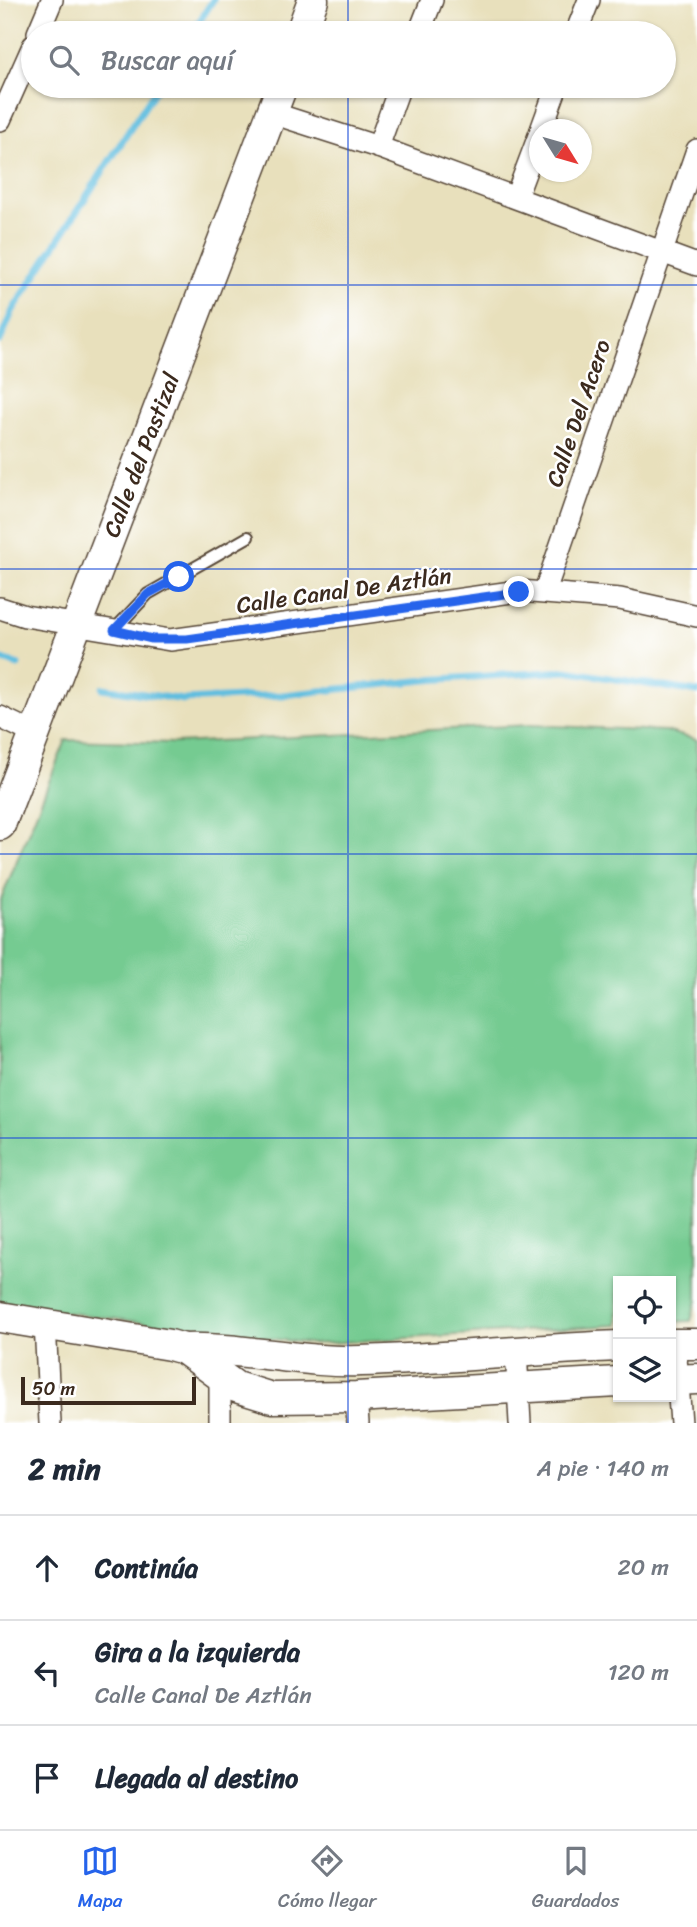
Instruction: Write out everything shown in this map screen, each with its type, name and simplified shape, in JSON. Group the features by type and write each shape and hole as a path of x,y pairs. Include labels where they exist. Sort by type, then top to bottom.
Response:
{"street":[{"path":"43,21 52,0"},
{"path":"305,21 313,0"},
{"path":"424,21 432,0"},
{"path":"581,21 589,0"},
{"path":"0,120 21,73"},
{"path":"378,147 396,98"},
{"path":"545,119 552,98"},
{"path":"277,99 378,147 697,265"},
{"name":"Calle del Pastizal","path":"0,825 277,99"},
{"name":"Calle Del Acero","path":"545,591 697,150"},
{"path":"516,197 529,161"},
{"name":"Calle Canal De Aztlán","path":"0,608 25,616 152,639 187,639 519,592 545,591 620,599 696,612"},
{"path":"0,717 33,733"},
{"path":"0,1317 145,1339 184,1349 220,1363 253,1395 357,1410 519,1387 613,1382"},
{"path":"45,1323 50,1423"},
{"path":"681,1344 681,1423"},
{"path":"220,1363 283,1357 360,1361 613,1346"},
{"path":"516,1350 520,1423"},
{"path":"220,1363 220,1423"}],"lane":[{"path":"114,630 148,594 248,537"}],"green space":[{"path":"530,725 666,731 697,740 697,1300 691,1321 676,1322 676,1276 613,1276 613,1325 313,1344 0,1304 0,902 66,740 176,743"}],"waterway":[{"path":"200,21 213,0"},
{"path":"0,341 13,310 150,98"},
{"path":"0,659 18,665"},
{"path":"103,688 184,700 282,695 426,680 566,671 697,692"}],"route":[{"path":"179,577 148,594 114,630 152,639 187,639 519,592"}]}
